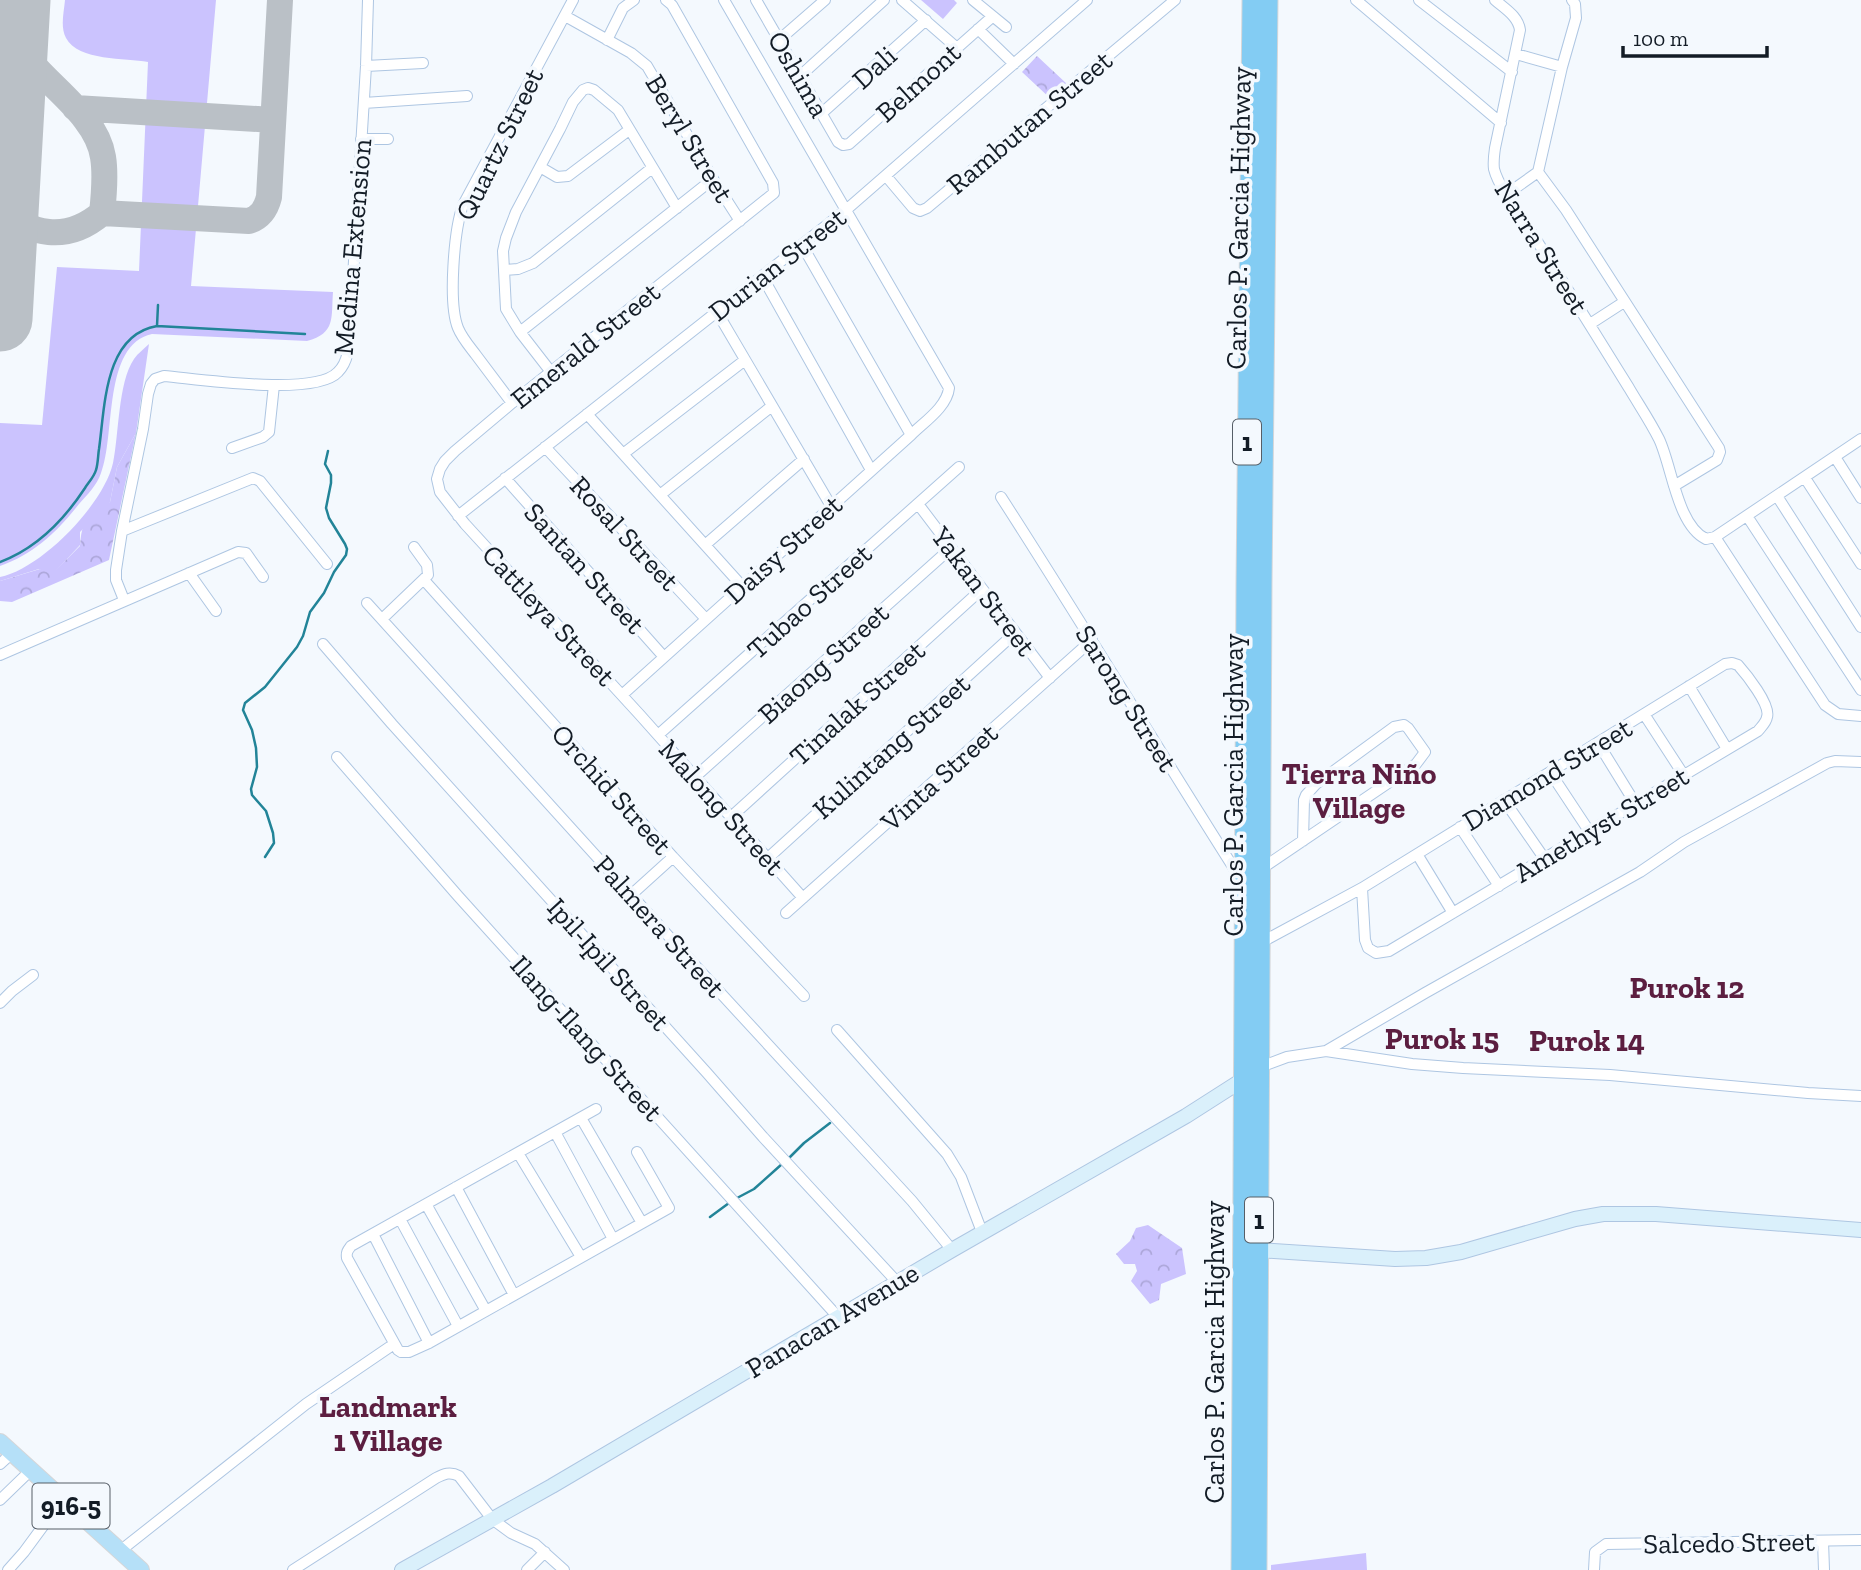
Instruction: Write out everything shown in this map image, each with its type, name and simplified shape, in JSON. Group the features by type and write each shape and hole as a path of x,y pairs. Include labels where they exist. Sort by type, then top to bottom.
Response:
{"highway":[{"name":"Carlos P. Garcia Highway","path":"1252,0 1255,880"},
{"name":"Carlos P. Garcia Highway","path":"1257,1570 1250,1334 1259,1250 1244,1080 1255,880 1268,0"},
{"name":"Carlos P. Garcia Highway","path":"1241,1570 1250,1334 1251,1163 1260,1067 1252,943"}],"main road":[{"name":"916-5","path":"4,1453 31,1470 138,1569"}],"street":[{"name":"Medina Extension","path":"124,600 116,580 116,570 144,429 148,394 155,379 164,376 274,385 316,383 326,381 340,372 345,364 350,326 368,0"},
{"name":"Quartz Street","path":"512,403 462,336 456,322 454,254 457,223 463,205 573,0"},
{"path":"607,40 622,8 634,0"},
{"name":"Emerald Street","path":"458,516 438,486 437,479 445,461 512,403 772,196 775,190 774,183 672,5 666,0"},
{"path":"724,0 846,210"},
{"path":"779,40 825,0"},
{"path":"800,76 884,0"},
{"path":"902,0 957,48"},
{"path":"973,0 1006,27"},
{"name":"Durian Street","path":"458,516 846,210 1087,0"},
{"name":"Rambutan Street","path":"886,176 913,208 920,211 927,208 1175,0"},
{"path":"1356,0 1501,123"},
{"path":"1419,0 1512,72"},
{"name":"Narra Street","path":"1495,0 1512,15 1520,30 1493,161 1494,170 1658,437 1685,516 1706,539 1715,537"},
{"path":"1507,194 1538,172 1576,18 1572,0"},
{"name":"Oshima","path":"759,1 821,113 838,142 843,145"},
{"name":"Beryl Street","path":"565,16 631,53 647,66 740,221"},
{"name":"Belmont","path":"843,145 849,144 992,17"},
{"name":"Dali","path":"821,113 926,20"},
{"path":"978,29 1014,64"},
{"path":"1516,54 1562,67"},
{"path":"366,66 423,63"},
{"path":"551,372 506,309 503,251 511,224 573,102 583,90 594,90 618,110 677,208"},
{"path":"364,103 467,96"},
{"path":"540,167 557,177 568,176 629,130"},
{"path":"361,139 388,139"},
{"path":"504,270 518,269 533,263 652,168"},
{"path":"1538,172 1566,210 1719,448 1720,456 1714,463 1674,486"},
{"path":"520,332 713,179"},
{"name":"Daisy Street","path":"622,695 911,435 947,397 948,388 846,210"},
{"path":"802,245 911,435"},
{"path":"762,276 871,470"},
{"path":"1590,324 1624,302"},
{"path":"717,312 831,506"},
{"path":"623,454 745,360"},
{"path":"232,448 263,437 269,432 274,385"},
{"path":"660,495 772,406"},
{"path":"587,414 742,586"},
{"path":"1861,439 1715,537 1825,705 1838,714 1861,716"},
{"name":"Rosal Street","path":"545,447 706,619"},
{"path":"1835,457 1859,491"},
{"path":"705,545 804,459"},
{"name":"Tubao Street","path":"658,735 959,467"},
{"path":"122,531 253,478 260,481 327,564"},
{"name":"Santan Street","path":"505,478 664,657"},
{"path":"1805,478 1861,564"},
{"path":"1777,496 1861,627"},
{"name":"Sarong Street","path":"1001,497 1142,723 1255,880"},
{"name":"Yakan Street","path":"918,504 1050,678"},
{"name":"Cattleya Street","path":"458,516 640,715"},
{"path":"1747,516 1861,690"},
{"path":"382,619 428,575 428,565 414,547"},
{"name":"Biaong Street","path":"695,777 951,548"},
{"path":"0,654 242,552 249,557 263,577"},
{"path":"189,573 216,611"},
{"name":"Orchid Street","path":"424,580 673,857 804,996"},
{"name":"Tinalak Street","path":"732,817 982,589"},
{"name":"Palmera Street","path":"368,603 631,895 912,1200 952,1250"},
{"name":"Kulintang Street","path":"768,858 1015,633"},
{"name":"Vinta Street","path":"786,913 1092,640"},
{"name":"Ipil-Ipil Street","path":"323,644 763,1137 897,1282"},
{"name":"Diamond Street","path":"1252,943 1362,888 1726,664 1738,665"},
{"name":"Amethyst Street","path":"1362,888 1365,940 1368,947 1376,953 1389,951 1758,731 1769,715 1766,705 1738,665"},
{"path":"1689,686 1727,748"},
{"path":"1644,714 1683,774"},
{"name":"Malong Street","path":"640,715 803,898"},
{"path":"1255,880 1303,841 1420,760 1425,752 1408,728 1404,725 1394,727 1316,783 1304,800 1303,841"},
{"path":"1598,743 1635,803"},
{"name":"Ilang-Ilang Street","path":"337,757 458,896 838,1317"},
{"path":"1326,1051 1640,872 1684,842 1827,763 1861,762"},
{"path":"1550,772 1589,831"},
{"path":"1504,800 1544,858"},
{"path":"1460,827 1499,886"},
{"path":"1417,854 1453,913"},
{"path":"631,895 673,857"},
{"path":"0,1003 12,990 33,975"},
{"path":"837,1030 947,1154 961,1177 982,1232"},
{"path":"1260,1067 1287,1057 1326,1051 1463,1068 1610,1075 1861,1096"},
{"name":"Panacan Avenue","path":"402,1570 552,1486 982,1232 1177,1122 1260,1067"},
{"path":"596,1110 351,1246 346,1254 394,1345 404,1353 429,1343 669,1208 637,1152"},
{"path":"581,1118 642,1223"},
{"path":"555,1132 613,1239"},
{"path":"518,1153 580,1257"},
{"path":"456,1187 514,1295"},
{"path":"426,1204 486,1311"},
{"path":"1259,1250 1395,1259 1426,1258 1461,1252 1603,1214 1629,1213 1861,1230"},
{"path":"400,1219 458,1326"},
{"path":"373,1234 429,1343"},
{"path":"120,1551 306,1405 394,1345"},
{"path":"0,1500 31,1470"},
{"path":"293,1570 445,1474 453,1473 459,1476 492,1520 545,1552 564,1570"},
{"path":"8,1570 63,1499"},
{"name":"Salcedo Street","path":"1594,1570 1594,1555 1606,1544 1861,1540"},
{"path":"1824,1541 1824,1570"},
{"path":"527,1570 545,1552"}],"green space":[{"path":"65,0 216,0 191,286 333,292 332,317 323,334 307,341 152,334 136,342 125,355 118,373 105,457 97,482 44,541 24,555 0,566 0,423 42,425 57,267 139,271 148,62 91,55 72,45 63,29"},
{"path":"921,0 954,0 957,3 943,19"},
{"path":"1037,56 1067,84 1052,100 1022,72"},
{"path":"149,344 136,433 117,467 110,502 80,532 80,545 52,575 39,569 0,581 0,577 34,562 51,548 84,515 97,497 113,463 122,395 129,369"},
{"path":"136,433 109,560 12,602 0,601 0,581 40,569 52,574 80,546 87,518 96,508 110,502 117,467"},
{"path":"1148,1225 1182,1248 1186,1274 1161,1284 1159,1300 1150,1304 1131,1281 1137,1271 1135,1264 1124,1264 1116,1254 1130,1241 1136,1228"},
{"path":"1366,1553 1367,1570 1271,1570 1271,1565"}],"waterway":[{"path":"157,326 158,305"},
{"path":"0,562 25,549 48,532 77,500 95,473 110,375 126,343 140,332 157,326 305,334"},
{"path":"265,857 274,843 273,833 266,811 252,795 257,767 256,748 243,710 245,703 265,687 297,647 310,612 346,555 345,544 326,508 331,483 331,475 325,464 328,451"},
{"path":"788,1159 830,1123"},
{"path":"737,1198 754,1189 782,1164"},
{"path":"710,1217 729,1203"}],"taxiway":[{"path":"102,213 249,221 262,212 269,197 280,0"},
{"path":"0,203 23,223 49,232 76,229 102,213 105,178 99,143 84,117 30,61 21,39 17,17"},
{"path":"0,134 12,105"},
{"path":"75,108 273,120"}],"runway":[{"path":"0,319 18,0"}],"district":[{"name":"Tierra Niño Village","path":"1359,791"},
{"name":"Purok 12","path":"1687,988"},
{"name":"Purok 15","path":"1442,1039"},
{"name":"Purok 14","path":"1587,1041"},
{"name":"Landmark 1 Village","path":"388,1424"}]}
